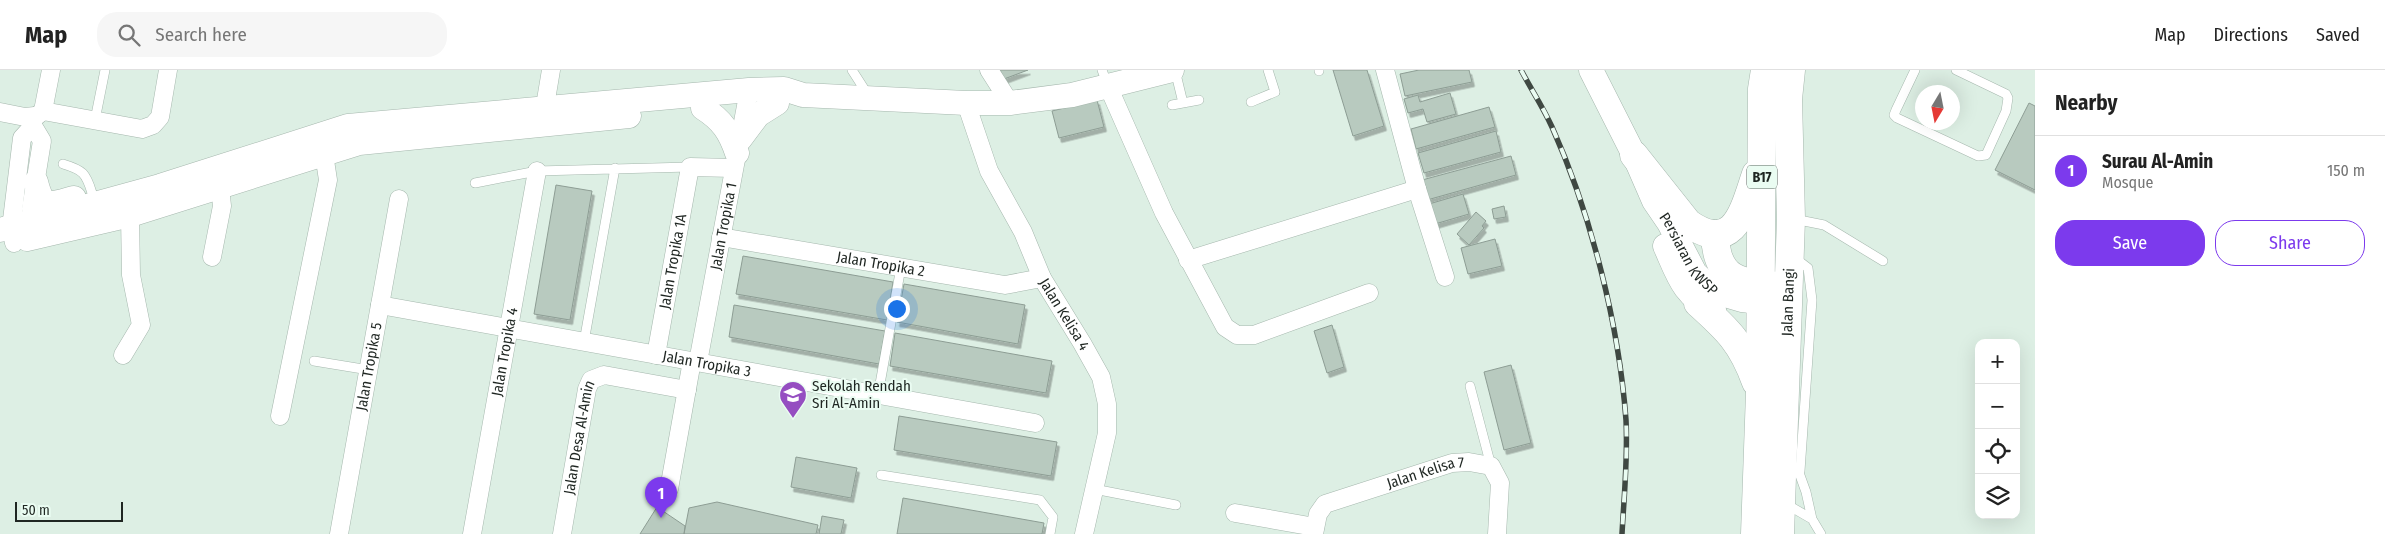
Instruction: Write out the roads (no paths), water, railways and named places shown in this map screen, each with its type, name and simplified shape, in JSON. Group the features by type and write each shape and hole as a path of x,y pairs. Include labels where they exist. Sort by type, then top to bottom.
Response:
{"main road":[{"name":"Jalan Bangi","path":"1765,70 1762,89 1762,154 1775,303 1796,377 1783,447 1780,534"},
{"name":"Jalan Bangi","path":"1755,534 1760,393 1775,303 1790,253 1788,99 1791,70"},
{"path":"1634,155 1688,223 1703,232 1726,234 1734,227 1742,213 1762,154"},
{"path":"1715,234 1717,257 1728,275 1775,303"},
{"path":"1698,303 1728,330 1740,345 1760,393"}],"street":[{"path":"15,234 22,138 37,118 51,70"},
{"path":"0,112 25,117 95,120 142,128 153,125 160,117 168,70"},
{"path":"543,117 551,70"},
{"path":"989,70 1004,103"},
{"path":"1385,70 1417,189 1445,277"},
{"name":"Persiaran KWSP","path":"1591,70 1634,155 1654,201 1670,223 1695,273 1715,292 1775,303"},
{"path":"15,234 130,215 214,179 348,126 704,108 784,90 803,95 966,103 1004,103 1072,95 1105,78 1165,71"},
{"path":"1105,78 1164,213 1225,327 1237,335 1254,335 1369,293"},
{"path":"15,234 214,179 324,154 359,144 543,117 748,97 777,103 803,95"},
{"name":"Jalan Tropika 1","path":"669,489 687,390 695,362 748,97"},
{"path":"690,168 737,153 758,115 777,103"},
{"name":"Jalan Kelisa 4","path":"966,103 989,171 1022,232 1042,278 1082,342 1101,377 1107,404 1107,432 1084,534"},
{"path":"704,108 718,117 726,127 737,153"},
{"path":"15,234 31,210 42,141 37,118"},
{"path":"280,416 328,180 324,154"},
{"path":"36,182 40,197 47,202 53,203 193,164 214,179 222,206 212,257"},
{"name":"Jalan Tropika 1A","path":"656,355 690,168"},
{"name":"Jalan Tropika 4","path":"472,534 537,171"},
{"path":"1188,260 1417,189"},
{"name":"Jalan Tropika 5","path":"339,534 399,199"},
{"name":"Persiaran KWSP","path":"1654,201 1658,233 1680,281 1698,303 1717,311 1744,317 1775,303"},
{"path":"123,355 141,326 131,275 130,215"},
{"name":"Jalan Tropika 2","path":"721,237 1005,285 1042,278"},
{"name":"Jalan Tropika 3","path":"380,305 1035,423"},
{"name":"Jalan Desa Al-Amin","path":"562,534 587,389 591,380 604,375 687,390"},
{"name":"Jalan Kelisa 7","path":"1315,530 1318,514 1325,504 1336,499 1452,463 1469,462 1491,466"},
{"path":"1491,466 1500,483 1497,534"},
{"path":"1235,513 1315,530"}],"lane":[{"path":"95,120 105,70"},
{"path":"852,70 869,97"},
{"path":"1251,102 1275,92 1268,70"},
{"path":"1915,70 1894,115 1896,118 1978,156 1986,155 2006,111 2008,98 2006,94 1956,70"},
{"path":"1165,71 1183,103"},
{"path":"1172,105 1199,100"},
{"path":"63,164 79,169 87,176 92,193"},
{"path":"584,342 615,168"},
{"path":"475,183 537,171 690,168"},
{"path":"1791,219 1824,225 1883,261"},
{"path":"1790,253 1808,268 1811,280 1812,300 1796,377 1800,471 1812,519 1821,534"},
{"path":"878,395 901,267"},
{"path":"314,361 369,370"},
{"path":"1470,386 1491,466"},
{"path":"1783,447 1800,471"},
{"path":"881,475 1040,500 1053,517 1050,534"},
{"path":"1094,489 1176,505"},
{"path":"1781,502 1812,519"}],"railway":[{"path":"1521,70 1548,120 1566,161 1591,233 1610,308 1617,346 1626,420 1626,463 1622,534"}],"place":[{"name":"Sekolah Rendah Sri Al-Amin","path":"793,419"},
{"name":"Surau Al-Amin","path":"661,518"}]}
